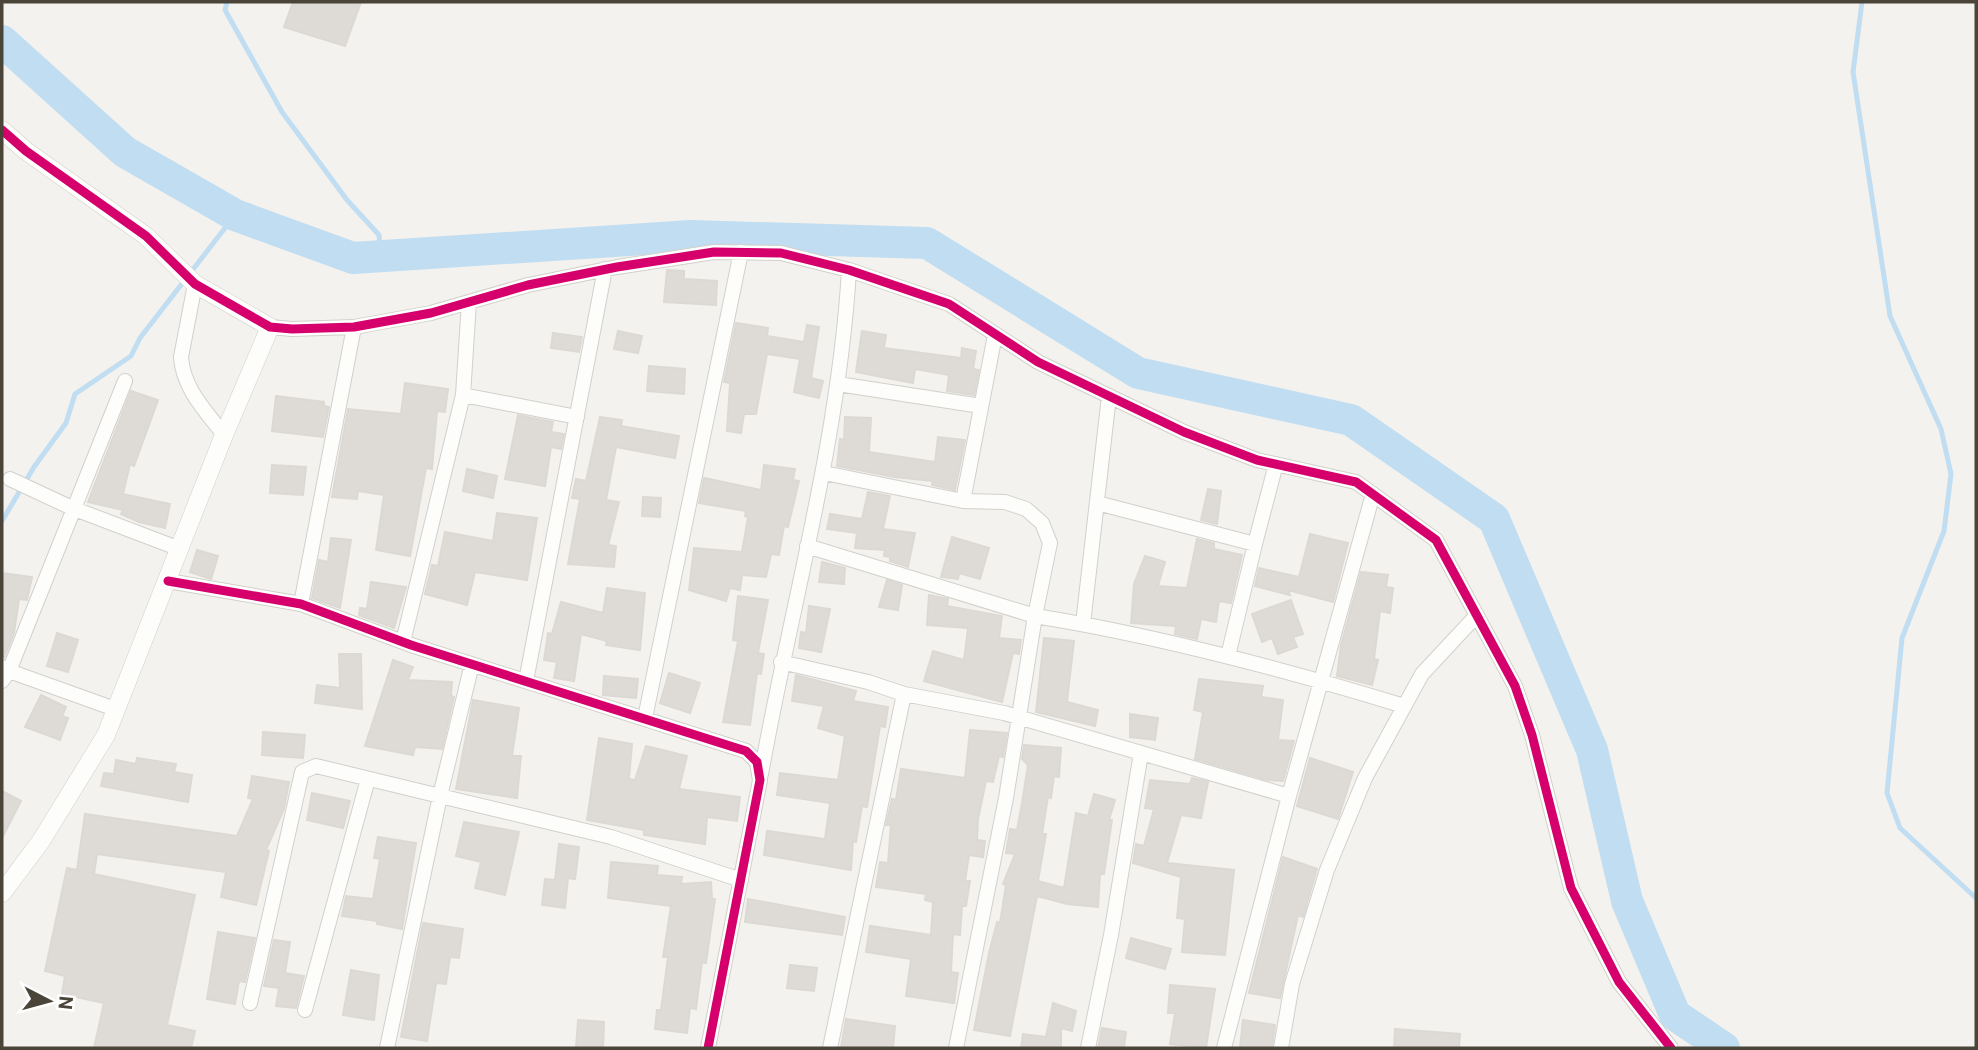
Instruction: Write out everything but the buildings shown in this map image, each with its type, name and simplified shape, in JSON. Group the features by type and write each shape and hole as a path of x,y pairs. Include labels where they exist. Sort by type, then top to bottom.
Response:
{"street":[{"path":"2,130 26,151 146,236 190,278 270,327 292,330 354,327 431,313 527,285 605,269 713,252 781,253 849,270 949,304 1038,362 1184,432 1276,464 1356,482 1436,540 1519,698 1571,888 1619,982 1671,1048"},
{"path":"645,718 741,252"},
{"path":"526,681 605,269"},
{"path":"708,1048 781,662 824,473 845,343 849,270"},
{"path":"190,278 181,370 184,381 224,435"},
{"path":"403,642 463,395 469,302"},
{"path":"2,893 41,841 99,749 270,327"},
{"path":"301,604 354,327"},
{"path":"963,501 995,335"},
{"path":"115,709 4,673 125,381"},
{"path":"838,384 981,406"},
{"path":"463,395 578,417"},
{"path":"1083,624 1109,396"},
{"path":"1228,656 1276,464"},
{"path":"824,473 963,501 1005,502 1026,509 1042,523 1050,543 1035,615 1006,798 956,1048"},
{"path":"10,479 72,508 180,549"},
{"path":"1224,1048 1289,796 1373,494"},
{"path":"1097,503 1255,544"},
{"path":"807,546 1035,615 1131,631 1322,681 1404,706"},
{"path":"168,581 301,604 403,642 746,751 757,762 760,780"},
{"path":"1281,1048 1292,984 1327,870 1365,778 1422,674 1476,615"},
{"path":"781,662 868,682 904,694 1019,718 1289,796"},
{"path":"387,1048 417,894 472,664"},
{"path":"830,1048 904,694"},
{"path":"1088,1048 1111,935 1141,753"},
{"path":"250,1003 299,776 305,769 316,766 611,837 741,880"},
{"path":"305,1010 368,779"}],"waterway":[{"path":"227,2 225,10 282,112 347,200 379,235 381,256"},
{"path":"1862,2 1853,72 1890,316 1941,429 1951,474 1944,531 1902,638 1887,793 1900,828 1976,898"},
{"path":"2,41 125,152 235,215 353,258 691,236 927,243 1138,373 1351,420 1494,519 1592,750 1627,901 1675,1015 1724,1048"},
{"path":"2,521 34,467 66,423 75,394 131,356 140,338 235,215"}],"cycle path":[{"path":"2,130 26,151 146,236 195,284 270,327 354,327 431,313 528,285 617,267 714,252 781,253 849,270 949,304 1038,362 1184,432 1257,460 1356,482 1436,540 1515,686 1532,735 1571,888 1619,982 1671,1048"},
{"path":"168,581 301,604 411,645 746,751 757,762 760,780 708,1048"}]}
